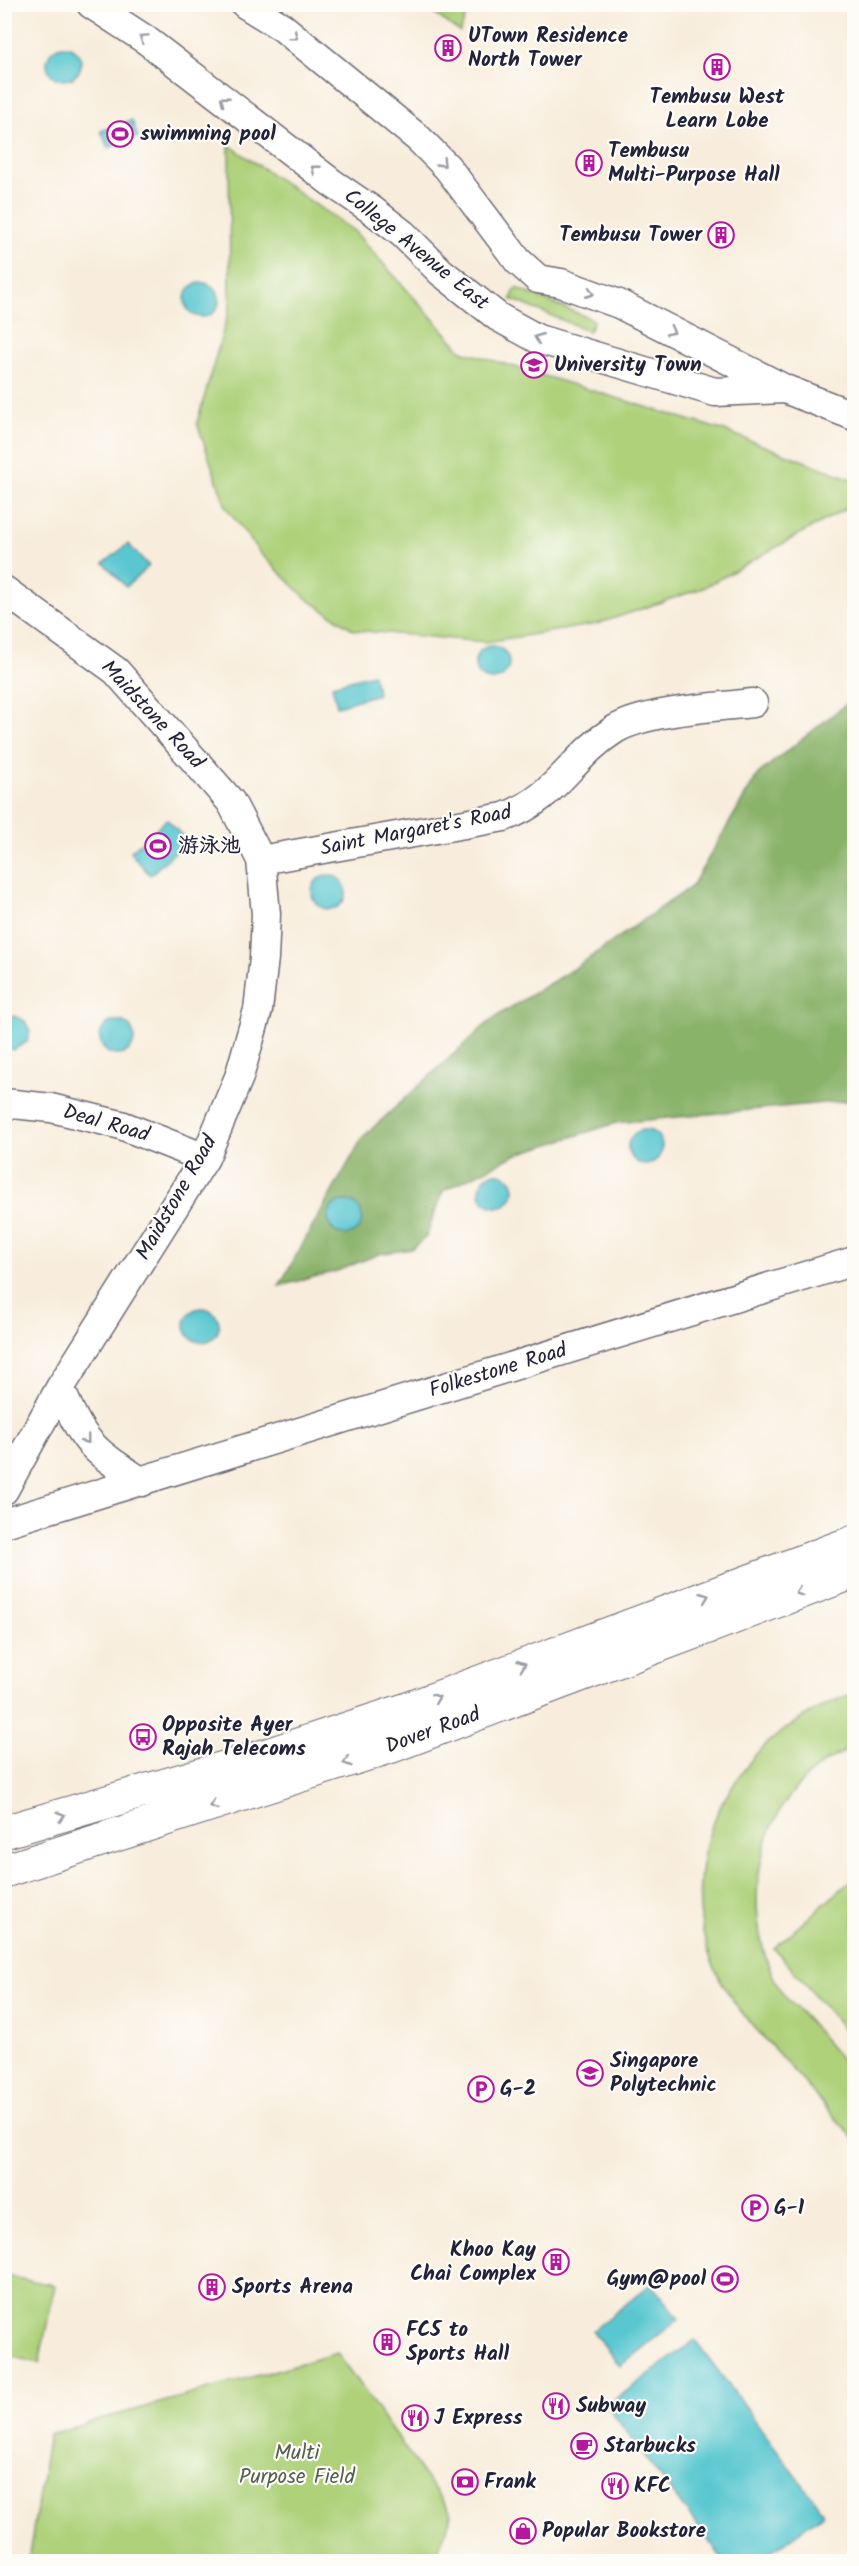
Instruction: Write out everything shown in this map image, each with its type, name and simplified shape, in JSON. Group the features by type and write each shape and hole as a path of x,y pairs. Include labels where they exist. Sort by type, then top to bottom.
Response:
{"street":[{"name":"College Avenue East","path":"91,4 146,40 332,183 372,210 403,234 441,272 498,317 538,339 715,392 785,389"},
{"name":"College Avenue East","path":"245,4 282,27 419,140 447,166 518,261 538,279 561,283 619,304 785,389 855,416"},
{"name":"Maidstone Road","path":"4,590 116,671 231,802 261,860 266,914 258,1010 239,1077 205,1158 60,1388 4,1490"},
{"name":"Saint Margaret's Road","path":"261,860 504,817 526,810 550,792 585,753 615,729 661,714 753,703"},
{"name":"Deal Road","path":"4,1103 51,1108 121,1125 205,1158"},
{"name":"Folkestone Road","path":"4,1523 855,1261"},
{"path":"60,1388 78,1430 91,1446 103,1457 142,1482"},
{"name":"Dover Road","path":"4,1832 258,1758 405,1710 852,1555"},
{"name":"Dover Road","path":"4,1871 392,1746 852,1555"}],"green space":[{"path":"422,5 481,5 466,15 460,32"},
{"path":"229,145 354,231 462,351 725,431 854,480 854,504 703,588 597,624 486,642 354,630 307,599 260,553 226,507 197,423 230,307"},
{"path":"516,288 594,320 589,331 511,299"},
{"path":"849,702 854,706 854,1100 616,1123 515,1155 443,1191 426,1237 411,1249 379,1254 337,1271 279,1286 363,1137 492,1019 573,969 692,886 758,774"},
{"path":"854,1694 854,1748 822,1764 796,1788 777,1817 764,1849 758,1884 758,1920 765,1955 779,1988 854,2074 854,2139 750,2022 727,1991 714,1965 705,1938 700,1910 700,1882 704,1854 712,1827 724,1801 753,1758 767,1743 803,1717"},
{"path":"854,1878 854,2041 774,1948"},
{"path":"5,2276 55,2285 39,2363 5,2355"},
{"name":"Multi Purpose Field","path":"337,2353 452,2514 434,2561 28,2561 49,2434"}],"water":[{"path":"64,46 76,51 81,63 76,75 64,80 52,75 47,63 52,51"},
{"name":"swimming pool","path":"132,120 138,137 108,148 101,131"},
{"path":"202,283 214,288 219,300 214,312 202,317 190,312 185,300 190,288"},
{"path":"128,544 149,566 126,587 104,563"},
{"path":"492,646 504,651 509,663 504,675 492,680 480,675 475,663 480,651"},
{"path":"373,674 378,694 337,706 332,685"},
{"name":"游泳池","path":"167,819 187,841 150,875 130,852"},
{"path":"329,875 341,880 346,892 341,904 329,909 317,904 312,892 317,880"},
{"path":"14,1016 25,1021 30,1031 27,1042 13,1050 5,1047 4,1018"},
{"path":"117,1021 129,1026 134,1038 129,1050 117,1055 105,1050 100,1038 105,1026"},
{"path":"645,1130 657,1135 662,1147 657,1159 645,1164 633,1159 628,1147 633,1135"},
{"path":"497,1173 509,1178 514,1190 509,1202 497,1207 485,1202 480,1190 485,1178"},
{"path":"345,1201 357,1206 362,1218 357,1230 345,1235 333,1230 328,1218 333,1206"},
{"path":"202,1308 214,1313 219,1325 214,1337 202,1342 190,1337 185,1325 190,1313"},
{"path":"651,2284 679,2319 620,2366 592,2331"},
{"path":"695,2340 824,2513 759,2561 724,2561 607,2406"}],"place":[{"name":"UTown Residence North Tower","path":"448,48"},
{"name":"Tembusu West Learn Lobe","path":"717,67"},
{"name":"swimming pool","path":"120,134"},
{"name":"Tembusu Multi-Purpose Hall","path":"589,163"},
{"name":"Tembusu Tower","path":"721,235"},
{"name":"University Town","path":"534,365"},
{"name":"游泳池","path":"158,846"},
{"name":"Opposite Ayer Rajah Telecoms","path":"143,1737"},
{"name":"Singapore Polytechnic","path":"590,2073"},
{"name":"G-2","path":"481,2089"},
{"name":"G-1","path":"755,2208"},
{"name":"Khoo Kay Chai Complex","path":"556,2262"},
{"name":"Gym@pool","path":"725,2279"},
{"name":"Sports Arena","path":"212,2287"},
{"name":"FC5 to Sports Hall","path":"387,2342"},
{"name":"Subway","path":"556,2406"},
{"name":"J Express","path":"415,2418"},
{"name":"Starbucks","path":"584,2446"},
{"name":"Frank","path":"465,2482"},
{"name":"KFC","path":"615,2486"},
{"name":"Popular Bookstore","path":"523,2531"}]}
